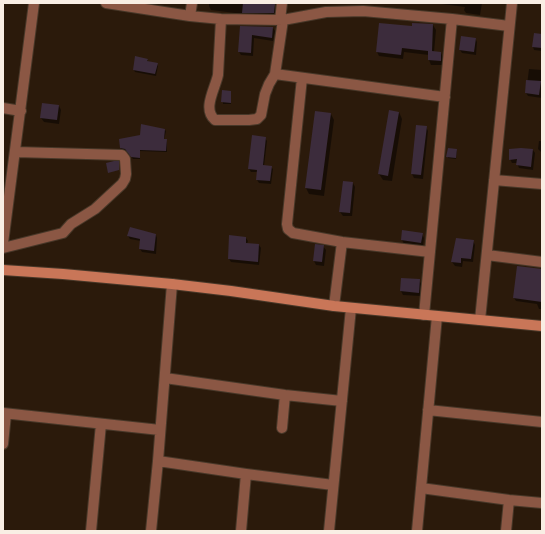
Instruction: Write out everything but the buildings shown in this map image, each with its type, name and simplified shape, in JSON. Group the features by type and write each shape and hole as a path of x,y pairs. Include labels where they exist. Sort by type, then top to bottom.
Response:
{"street":[{"path":"3,243 16,152 34,3"},
{"path":"106,3 138,5 190,16 221,19 281,20 326,12 363,10 509,26"},
{"path":"190,16 192,3"},
{"path":"221,19 218,75 212,90 209,112 211,117 215,120 257,119 261,115 265,94 269,84 276,74 282,3"},
{"path":"480,320 512,3"},
{"path":"424,315 446,97 452,19"},
{"path":"276,74 446,97"},
{"path":"302,78 286,224 288,230 293,233 342,242 430,252"},
{"path":"3,108 20,111"},
{"path":"3,248 63,233 70,224 95,209 122,184 126,174 125,159 122,155 16,152"},
{"path":"494,180 542,184"},
{"path":"334,306 342,242"},
{"path":"487,255 542,262"},
{"path":"3,270 172,284 351,308 542,326"},
{"path":"151,531 172,284"},
{"path":"329,531 351,308"},
{"path":"417,531 437,316"},
{"path":"165,378 285,395 342,401"},
{"path":"282,428 285,395"},
{"path":"428,410 542,422"},
{"path":"3,444 5,413 160,430"},
{"path":"91,531 101,424"},
{"path":"158,461 333,485"},
{"path":"241,531 246,474"},
{"path":"421,488 542,503"},
{"path":"506,531 509,500"}]}
